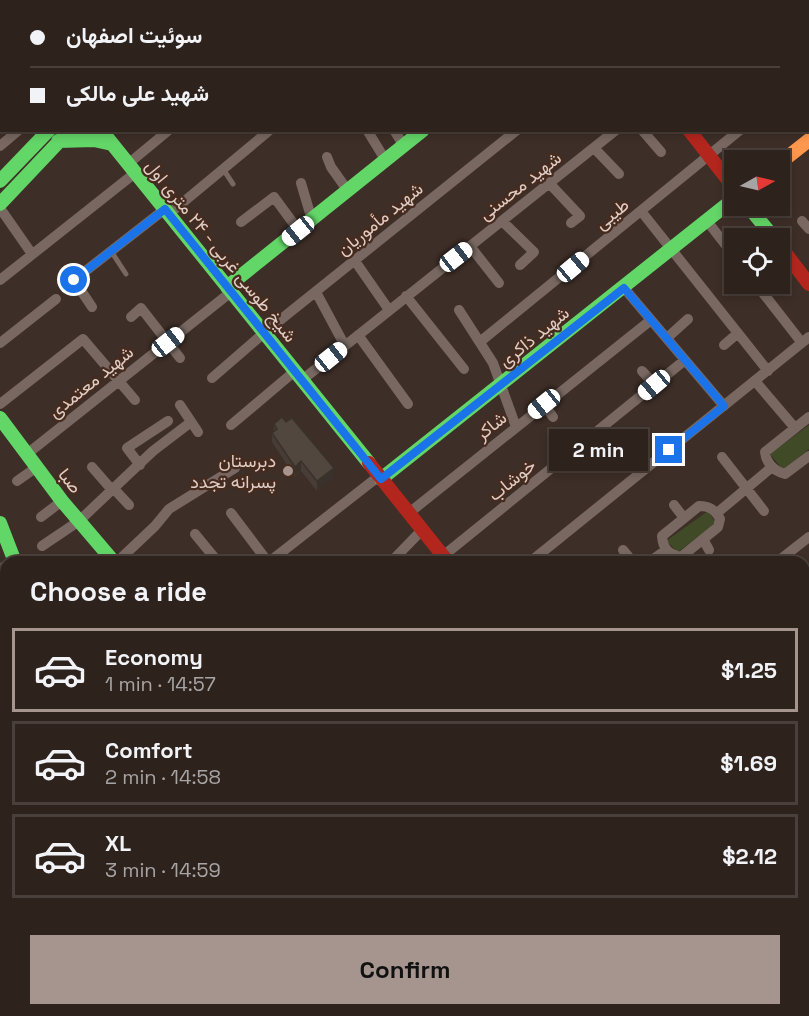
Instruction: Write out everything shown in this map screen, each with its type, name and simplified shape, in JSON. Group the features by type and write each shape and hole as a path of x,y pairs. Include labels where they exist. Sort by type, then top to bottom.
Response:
{"street":[{"path":"0,146 17,132"},
{"name":"شیخ طوسی غربی - ۲۴ متری اول","path":"103,132 444,556"},
{"path":"0,280 132,168 167,132"},
{"path":"92,307 74,280 167,212 268,132"},
{"path":"368,132 386,161"},
{"path":"395,132 404,146"},
{"path":"229,289 421,132"},
{"name":"شهید مأموریان","path":"212,378 264,333 514,132"},
{"name":"شهید محسنی","path":"231,425 298,376 345,346 614,132"},
{"path":"644,132 661,152"},
{"path":"690,132 707,157 724,176"},
{"name":"طیبی","path":"481,341 738,132"},
{"path":"0,181 54,136 112,144"},
{"path":"790,156 808,142"},
{"path":"595,148 619,174"},
{"path":"32,254 0,206 40,150"},
{"path":"327,157 331,167 348,191"},
{"path":"301,183 312,220"},
{"path":"550,184 580,216 571,223"},
{"path":"241,222 274,197 298,231"},
{"name":"شهید ذاکری","path":"380,478 502,386 724,207"},
{"path":"641,210 768,370"},
{"path":"756,216 766,228"},
{"path":"502,221 534,252 520,265"},
{"path":"707,221 724,242"},
{"path":"470,246 499,283"},
{"path":"790,259 809,284"},
{"path":"355,261 389,310"},
{"path":"624,288 724,406"},
{"name":"شهید معتمدی","path":"27,454 168,342 229,289"},
{"path":"316,292 345,346"},
{"path":"537,556 805,340 765,294"},
{"path":"406,297 464,369"},
{"path":"0,343 56,299"},
{"path":"131,317 141,308 180,358"},
{"path":"459,310 481,341 502,386 516,427"},
{"name":"شاکر","path":"409,513 651,320"},
{"path":"667,338 688,320"},
{"path":"724,345 738,333"},
{"path":"358,335 408,404"},
{"path":"0,404 82,339 135,400"},
{"name":"خوشاب","path":"450,556 685,360"},
{"path":"642,371 654,385"},
{"path":"755,381 795,428"},
{"path":"544,404 553,417"},
{"path":"180,405 198,432"},
{"path":"809,417 765,452 766,460 772,467 785,474 809,456"},
{"name":"صبا","path":"0,418 106,556"},
{"path":"140,465 127,448 168,421"},
{"path":"42,546 79,521 191,422"},
{"path":"722,457 764,511"},
{"path":"17,481 37,467"},
{"path":"92,467 129,505"},
{"path":"717,513 772,467"},
{"path":"116,556 155,526 169,508 235,468"},
{"path":"276,556 380,478"},
{"path":"41,517 62,501"},
{"path":"674,505 684,518"},
{"path":"679,556 666,550 662,536 699,506 706,506 717,513 720,519 718,527 682,556"},
{"path":"231,513 263,556"},
{"path":"0,523 9,556"},
{"path":"397,556 422,530"},
{"path":"195,534 213,556"},
{"path":"785,556 809,537"},
{"path":"703,540 709,550"},
{"path":"623,550 628,556"},
{"path":"658,556 666,550"},
{"path":"0,855 0,865"}],"lane":[{"path":"223,169 233,184"},
{"path":"111,252 126,274"}],"green space":[{"path":"809,425 809,449 783,470 770,454"},
{"path":"708,511 716,523 678,552 666,541"}],"building":[{"path":"282,417 286,422 292,418 334,468 317,481 301,461 295,467 272,433 277,429 274,424"}],"traffic: fast":[{"path":"0,181 47,132"},
{"path":"0,204 68,132"},
{"path":"103,132 369,463"},
{"path":"227,287 421,132"},
{"path":"58,141 94,140 112,144"},
{"path":"381,479 724,207"},
{"path":"756,216 766,228"},
{"path":"0,418 62,501 109,556"},
{"path":"0,523 13,556"}],"traffic: slow":[{"path":"790,155 809,140"}],"traffic: jam":[{"path":"691,132 724,175"},
{"path":"790,259 809,284"},
{"path":"369,463 443,556"}],"place":[{"name":"دبرستان پسرانه تجدد","path":"288,471"}],"route":[{"path":"74,280 165,209 381,479 624,288 724,406 669,450"}]}
